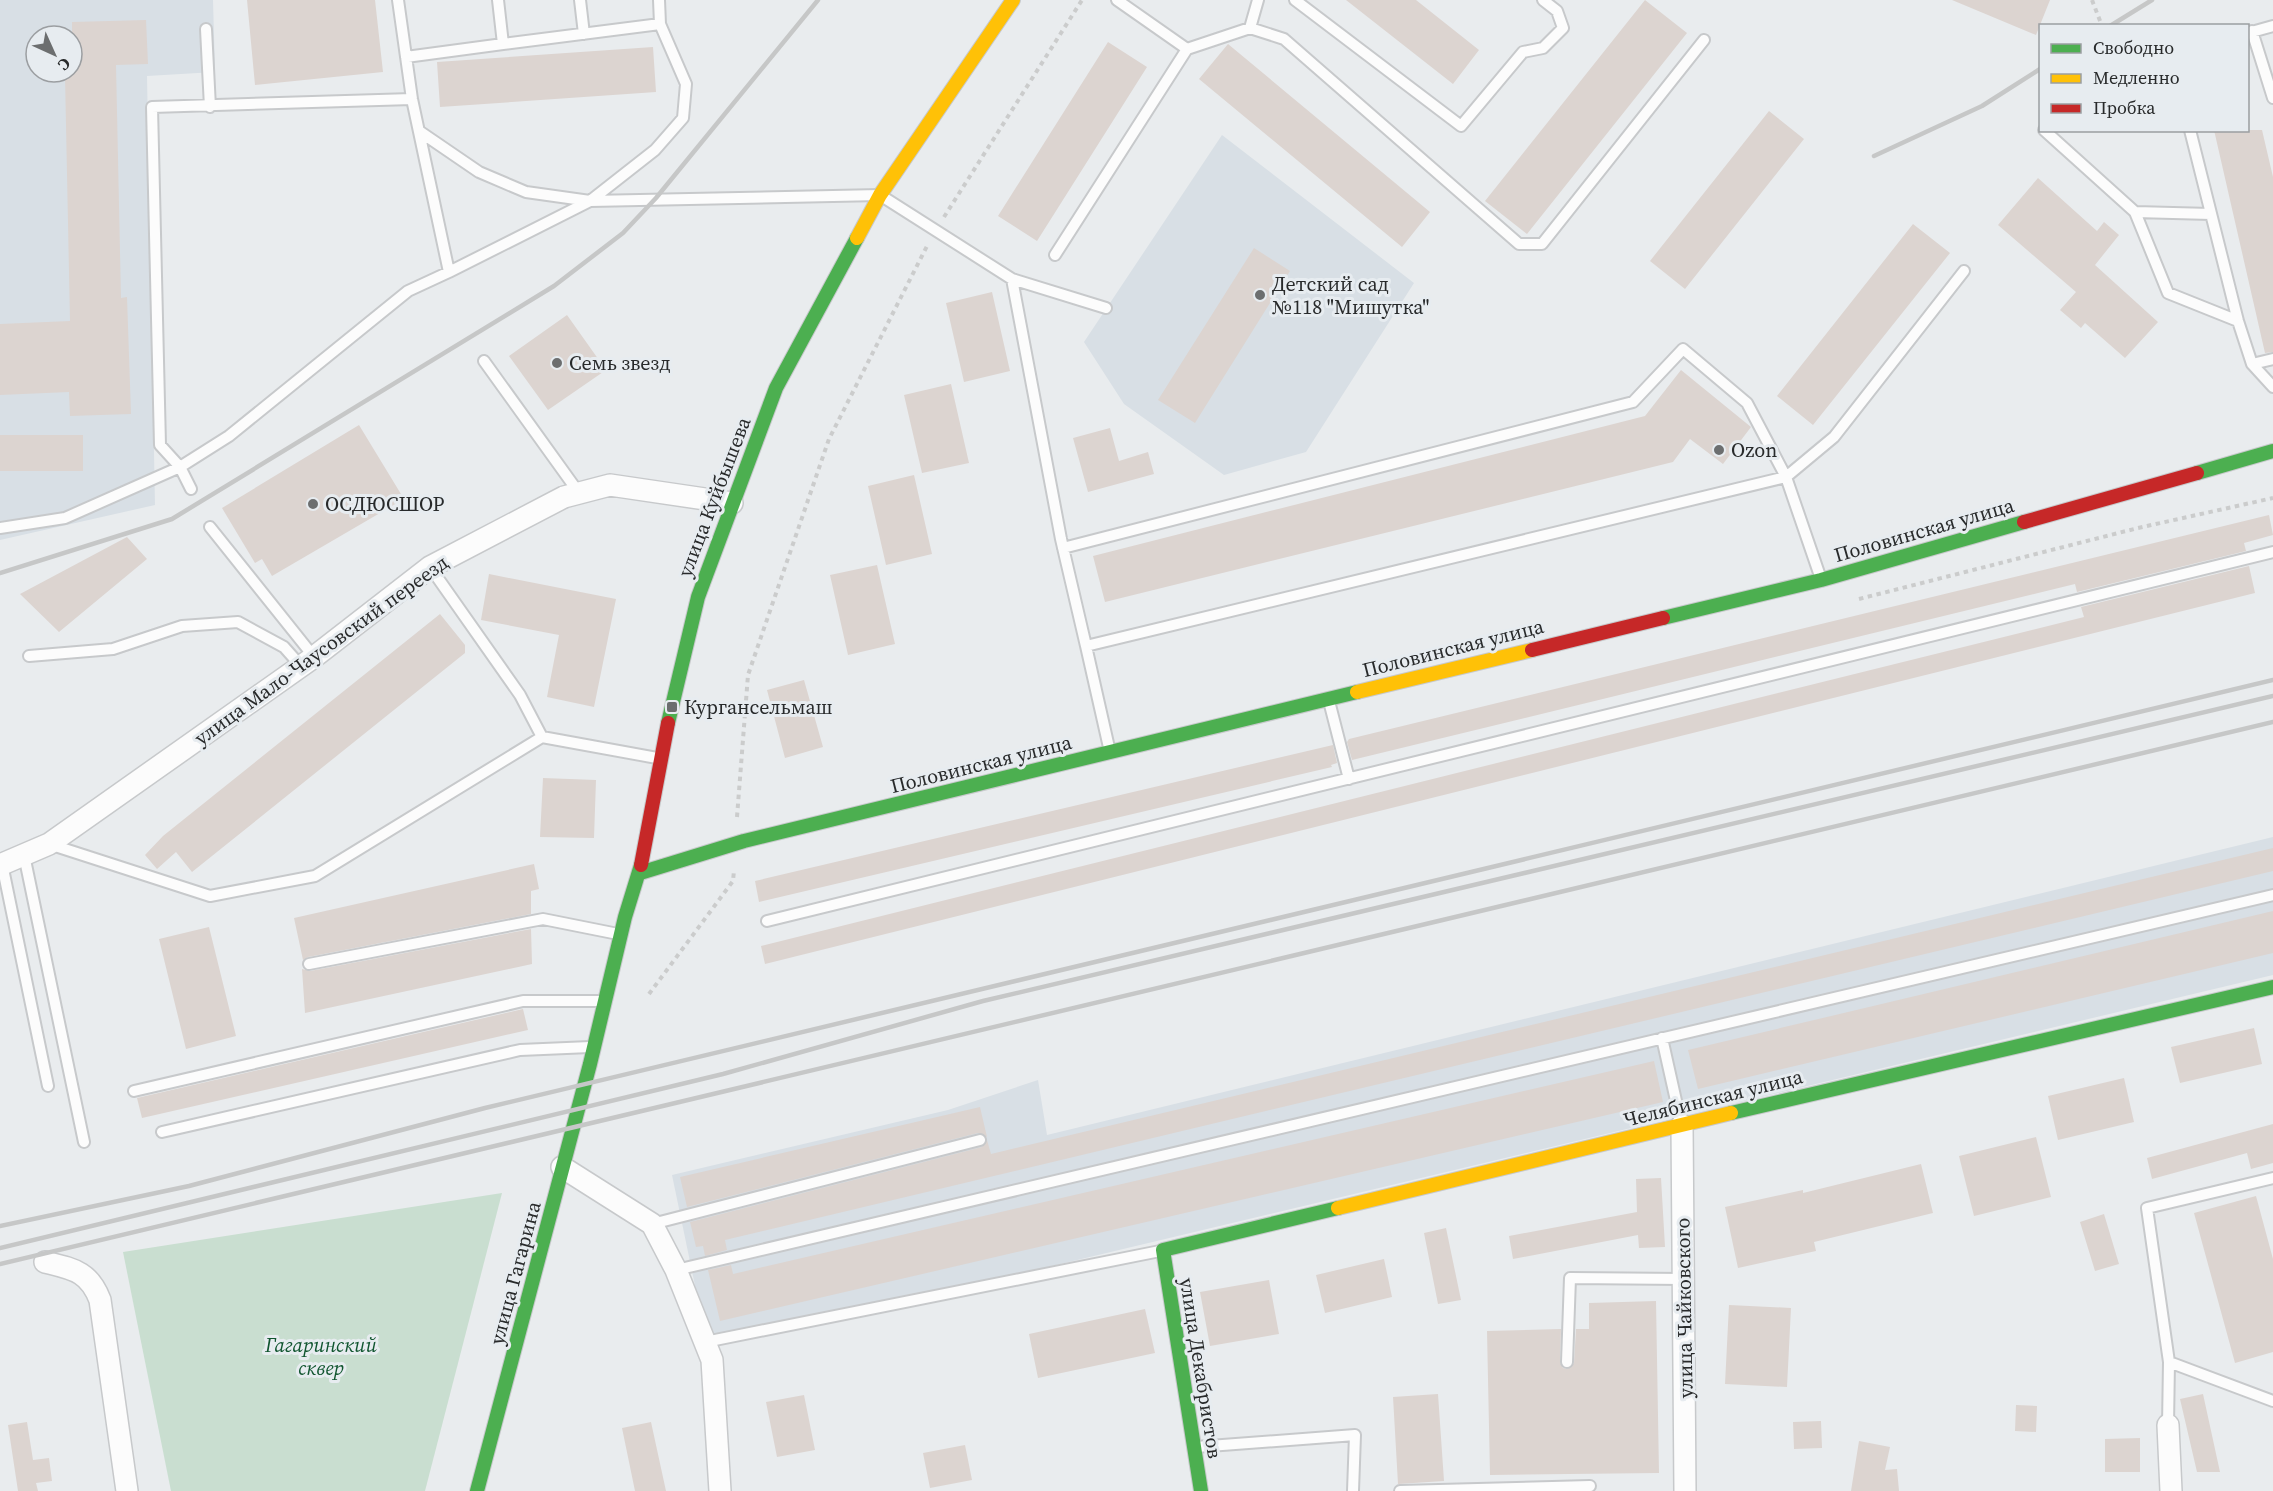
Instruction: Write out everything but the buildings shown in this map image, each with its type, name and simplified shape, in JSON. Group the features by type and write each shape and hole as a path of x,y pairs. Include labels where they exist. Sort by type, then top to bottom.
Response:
{"main road":[{"name":"улица Куйбышева","path":"590,1064 620,934 640,873 659,758 698,597 776,388 880,195 1013,0"},
{"name":"Половинская улица","path":"640,873 736,844 1821,580 2273,451"},
{"name":"Челябинская улица","path":"1163,1250 1682,1125 2273,987"},
{"name":"улица Гагарина","path":"477,1491 590,1064"},
{"name":"улица Декабристов","path":"1163,1250 1201,1491"}],"street":[{"name":"улица Мало-Чаусовский переезд","path":"1,864 49,844 307,661 430,567 564,497 610,485 732,503"},
{"name":"улица Чайковского","path":"1682,1125 1685,1491"},
{"path":"562,1167 652,1224 676,1270 712,1360 720,1491"},
{"path":"45,1262 68,1268 88,1277 100,1300 127,1491"},
{"path":"2168,1425 2171,1491"}],"lane":[{"path":"398,0 412,99 449,272"},
{"path":"498,0 503,44"},
{"path":"580,0 584,34"},
{"path":"0,528 65,518 180,467 229,436 408,291 590,201 655,150 684,118 686,84 660,24 659,0"},
{"path":"1117,0 1186,49"},
{"path":"1250,28 1258,0"},
{"path":"1295,0 1461,126 1523,52 1543,48 1563,28 1557,10 1543,0"},
{"path":"406,57 660,24"},
{"path":"2273,26 2250,32 2273,98"},
{"path":"1054,255 1186,49 1250,28 1284,39 1519,244 1542,244 1704,40"},
{"path":"206,29 210,106"},
{"path":"191,489 180,467 160,444 152,107 412,99"},
{"path":"419,131 479,172 526,192 590,201 880,195 1012,279 1106,308"},
{"path":"2046,132 2135,212 2168,293 2238,321"},
{"path":"2190,132 2238,321 2252,364 2273,387"},
{"path":"2135,212 2211,214"},
{"path":"1086,646 1786,477 1834,437 1964,271"},
{"path":"1012,279 1063,548 1110,752"},
{"path":"1063,548 1633,402 1683,349 1747,403 1786,477 1821,580"},
{"path":"2252,364 2273,359"},
{"path":"484,361 579,493"},
{"path":"210,527 307,661"},
{"path":"767,921 2273,552"},
{"path":"430,567 520,695 542,737"},
{"path":"29,656 112,649 182,626 238,622 307,661"},
{"path":"1329,698 1349,779"},
{"path":"49,844 210,896 315,876 542,737 659,758"},
{"path":"24,855 84,1142"},
{"path":"1,864 48,1086"},
{"path":"676,1270 2273,895"},
{"path":"309,964 543,919 620,934"},
{"path":"135,1091 523,1002 605,1000"},
{"path":"1662,1038 1682,1125"},
{"path":"162,1132 520,1050 594,1047"},
{"path":"652,1224 980,1140"},
{"path":"2168,1425 2169,1362 2147,1208 2273,1178"},
{"path":"705,1342 1163,1250"},
{"path":"1567,1362 1570,1278 1684,1279"},
{"path":"2169,1362 2273,1401"},
{"path":"1194,1447 1355,1435 1353,1491"},
{"path":"1400,1491 1590,1486"}],"path":[{"path":"649,994 733,881 748,675 829,439 935,230 1082,0"},
{"path":"2092,0 2102,24"}],"shaded area":[{"path":"0,0 213,0 215,72 147,76 155,505 0,540"},
{"name":"Детский сад №118 \"Мишутка\"","path":"1222,135 1414,283 1306,452 1224,475 1124,404 1084,342"},
{"path":"2273,837 2273,975 708,1348 672,1175 948,1110 1038,1080 1047,1135"}],"green space":[{"name":"Гагаринский сквер","path":"502,1193 425,1491 171,1491 123,1252"}],"railway":[{"path":"0,573 172,519 554,286 623,233 656,198 818,0"},
{"path":"2113,24 2152,0"},
{"path":"1874,156 1982,106 2039,70"},
{"path":"0,1226 189,1186 485,1108 2273,680"},
{"path":"0,1248 723,1074 983,1001 2273,696"},
{"path":"0,1264 2273,722"}],"traffic: fast":[{"path":"668,723 698,597 776,388 857,238"},
{"path":"2197,473 2273,451"},
{"path":"1663,618 1821,580 2024,522"},
{"path":"640,873 744,841 1357,692"},
{"path":"477,1491 590,1064 625,917 641,865"},
{"path":"1731,1113 2273,987"},
{"path":"1201,1491 1163,1250 1338,1208"}],"traffic: slow":[{"path":"857,238 880,195 1013,0"},
{"path":"1357,692 1532,650"},
{"path":"1338,1208 1731,1113"}],"traffic: jam":[{"path":"2024,522 2197,473"},
{"path":"1532,650 1663,618"},
{"path":"641,865 668,723"}],"place":[{"name":"Детский сад №118 \"Мишутка\"","path":"1260,295"},
{"name":"Семь звезд","path":"557,363"},
{"name":"Ozon","path":"1719,450"},
{"name":"ОСДЮСШОР","path":"313,504"},
{"name":"Кургансельмаш","path":"672,707"}]}
